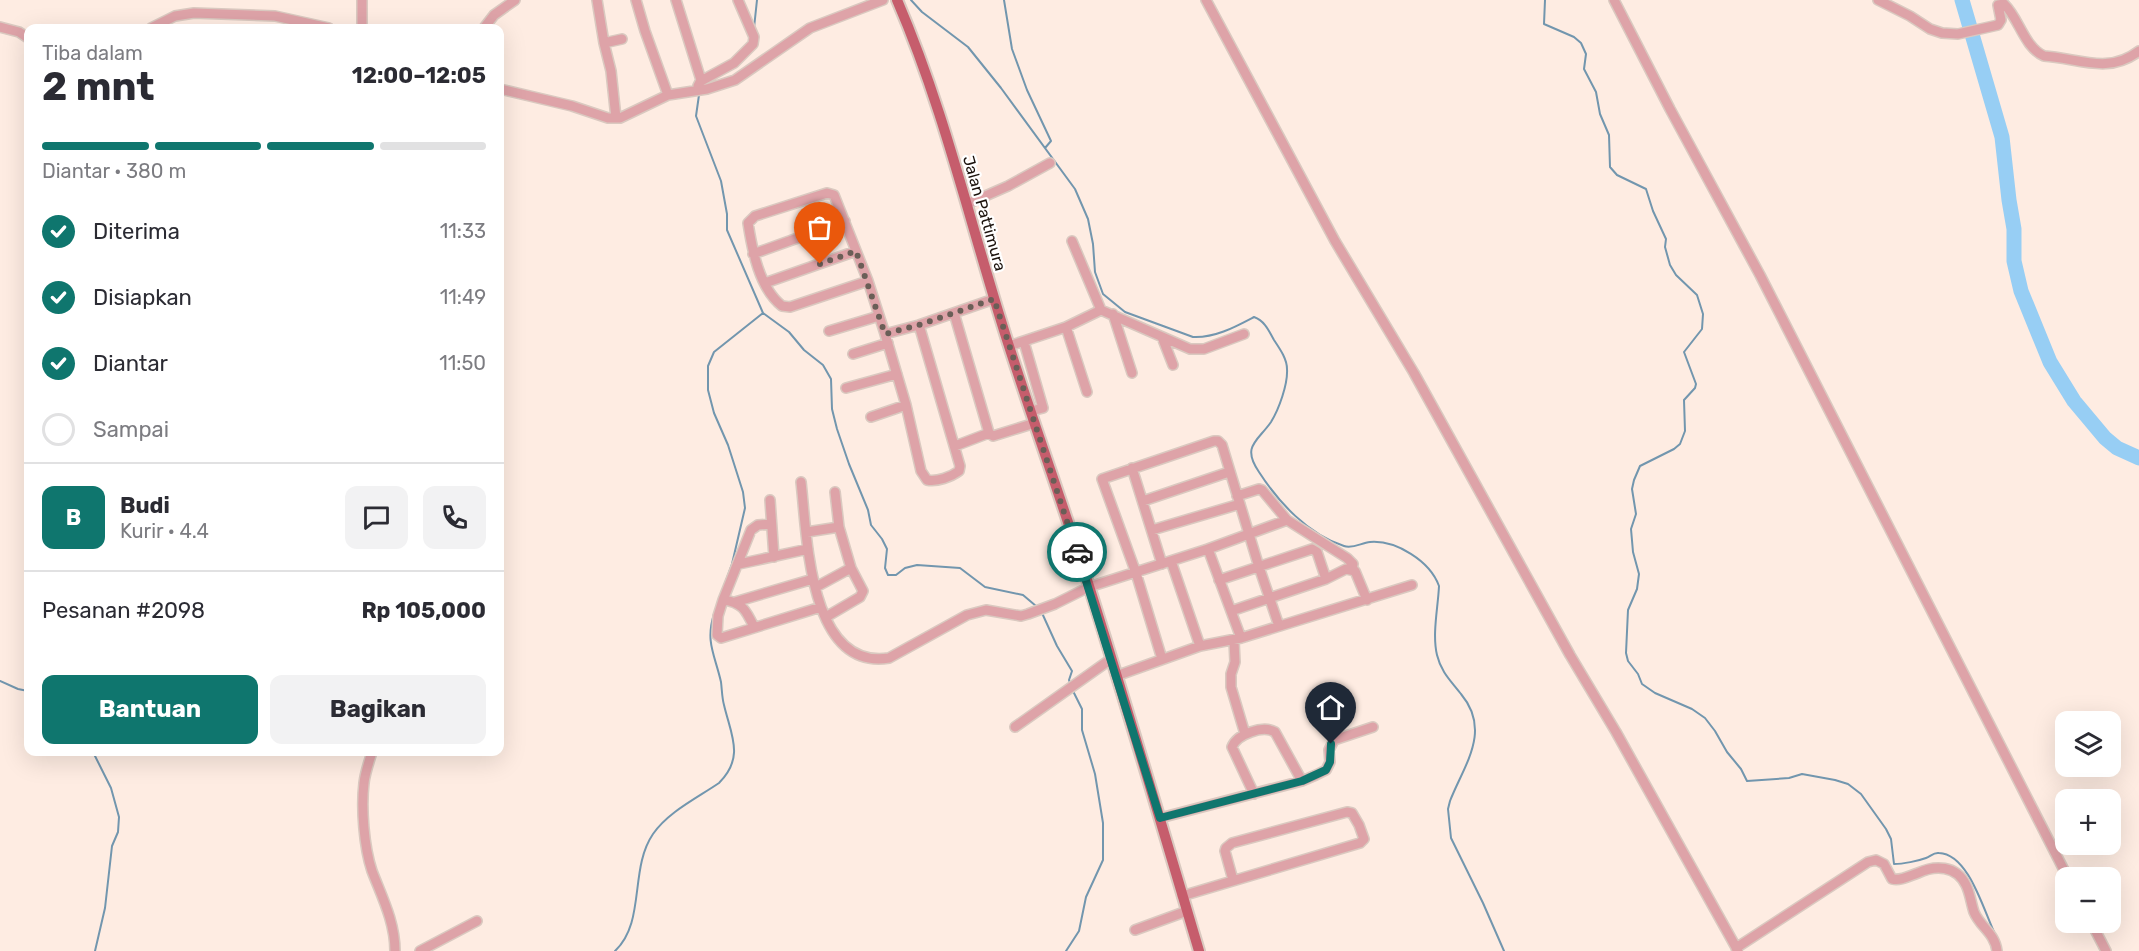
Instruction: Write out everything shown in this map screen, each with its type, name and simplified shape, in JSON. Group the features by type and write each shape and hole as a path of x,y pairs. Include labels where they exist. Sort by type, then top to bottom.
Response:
{"main road":[{"name":"Jalan Pattimura","path":"897,0 926,72 994,299 1089,587 1199,951"}],"street":[{"path":"362,0 362,24"},
{"path":"487,24 494,15 515,0"},
{"path":"597,0 611,71 616,118"},
{"path":"636,0 668,95"},
{"path":"676,0 702,87"},
{"path":"702,87 734,63 753,44 754,38 738,0"},
{"path":"504,90 616,118 628,115 668,95 728,83 744,75 790,40 810,28 883,0"},
{"path":"1206,0 1335,241 1414,373 1737,950 1868,862 1876,860 1884,864 1892,879 1899,881 1930,867 1938,866 1958,874 1965,884 1975,915 1992,935 1996,951"},
{"path":"1614,0 1760,275 2062,867"},
{"path":"1878,0 1930,29 1942,33 1958,34 1991,28 2001,23 1998,5 2004,4 2031,44 2038,53 2044,56 2099,65 2122,61 2139,51"},
{"path":"159,24 175,16 194,12 275,16 311,24"},
{"path":"0,27 24,35"},
{"path":"604,43 622,39"},
{"path":"967,204 1008,186 1050,163"},
{"path":"867,281 786,308 778,303 765,283 753,254 748,223 755,216 827,193 834,195 845,221 867,281 887,338 906,405 921,471 927,480 936,481 959,471 959,460 919,325"},
{"path":"753,254 845,221"},
{"path":"1072,241 1101,310"},
{"path":"765,283 856,251"},
{"path":"853,354 919,325 994,299"},
{"path":"1009,346 1066,327 1101,310 1182,346 1197,350 1212,347 1244,334"},
{"path":"954,313 989,433 993,436 1035,423"},
{"path":"1113,314 1132,373"},
{"path":"829,331 879,316"},
{"path":"1066,327 1087,392"},
{"path":"1162,337 1173,365"},
{"path":"1024,342 1043,408 1031,411"},
{"path":"846,388 897,374"},
{"path":"871,417 906,405"},
{"path":"955,446 989,433"},
{"path":"1162,659 1136,573 1101,481 1104,477 1218,441 1222,445 1268,598 1279,626"},
{"path":"1132,468 1152,530 1200,646"},
{"path":"1143,501 1229,472"},
{"path":"801,482 808,549 821,607 842,645 854,653 878,659 889,658 978,611 994,610 1021,616 1029,614 1089,587 1208,549 1287,520"},
{"path":"1152,530 1238,500 1258,489 1262,490 1287,520 1338,550 1353,564 1352,570"},
{"path":"826,617 863,594 851,568 839,527 835,492"},
{"path":"770,500 774,557"},
{"path":"771,524 759,525 751,530 723,600 716,629 718,638 725,638 821,607"},
{"path":"807,532 839,527"},
{"path":"739,564 808,549"},
{"path":"1208,549 1231,611 1237,639 1231,687 1245,734"},
{"path":"1219,580 1315,549 1326,579"},
{"path":"723,600 735,602 814,583 851,568"},
{"path":"1231,611 1326,579 1346,569 1355,571 1367,600"},
{"path":"1116,676 1200,646 1237,639 1412,585"},
{"path":"735,602 748,615 754,627"},
{"path":"1015,727 1111,659"},
{"path":"1160,818 1302,781 1326,770 1330,762 1329,750 1334,740 1373,727"},
{"path":"1254,794 1232,747 1233,742 1245,734 1267,729 1275,732 1302,781"},
{"path":"371,756 364,783 365,831 372,868 393,930 395,951"},
{"path":"1182,896 1360,843 1364,839 1359,825 1354,815 1347,812 1232,843 1225,851 1233,880"},
{"path":"1135,930 1187,911"},
{"path":"420,951 477,921"},
{"path":"2097,933 2106,951"}],"waterway":[{"path":"754,28 757,0"},
{"path":"911,0 922,12 968,47 1075,189 1088,219 1095,272 1103,294 1125,312 1193,337 1217,334 1254,317 1266,327 1281,350 1287,365 1287,375 1277,410 1271,422 1253,444 1251,456 1259,472 1285,506 1318,534 1331,541 1347,547 1380,542 1401,548 1420,561 1435,577 1439,586 1435,630 1437,655 1444,671 1470,708 1475,735 1468,761 1448,809 1451,838 1504,951"},
{"path":"1004,0 1012,49 1027,90 1051,141 1045,148"},
{"path":"1545,0 1544,24 1574,37 1581,43 1586,54 1584,69 1596,92 1600,114 1609,135 1610,167 1617,175 1646,189 1666,239 1665,247 1670,265 1676,275 1697,295 1703,314 1702,329 1684,352 1696,384 1684,400 1685,431 1680,444 1640,466 1632,489 1636,514 1631,529 1633,552 1639,574 1637,589 1628,610 1626,653 1628,661 1642,684 1705,718 1747,781 1789,778 1802,774 1848,784 1861,794 1886,829 1891,839 1894,864 1919,860 1936,853 1950,856 1967,873 1995,934"},
{"path":"1962,0 2002,137 2014,229 2014,261 2021,291 2050,362 2074,401 2105,438 2117,448 2139,458"},
{"path":"699,95 696,116 721,181 727,214 727,230 763,313 714,352 708,366 708,390 743,492 745,508 732,564 723,589"},
{"path":"763,313 789,332 804,350 823,365 831,379 832,409 837,429 868,510 871,525 887,549 885,568 888,575 896,575 905,568 917,565 960,568 985,587 1023,595 1036,606"},
{"path":"1042,613 1057,646 1072,671 1070,683"},
{"path":"615,951 625,939 631,925 641,863 653,834 675,812 719,783 732,764 734,746 710,633 714,614"},
{"path":"0,681 24,690"},
{"path":"1066,951 1079,931 1086,897 1103,860 1103,823 1095,774 1082,730 1082,709 1073,691"},
{"path":"95,756 111,788 119,817 118,832 112,846 105,908 95,951"}],"way so far":[{"path":"820,264 856,251 885,334 919,325 994,299 1077,552"}],"route":[{"path":"1077,552 1160,818 1302,781 1316,775 1326,770 1330,762 1331,744"}]}
